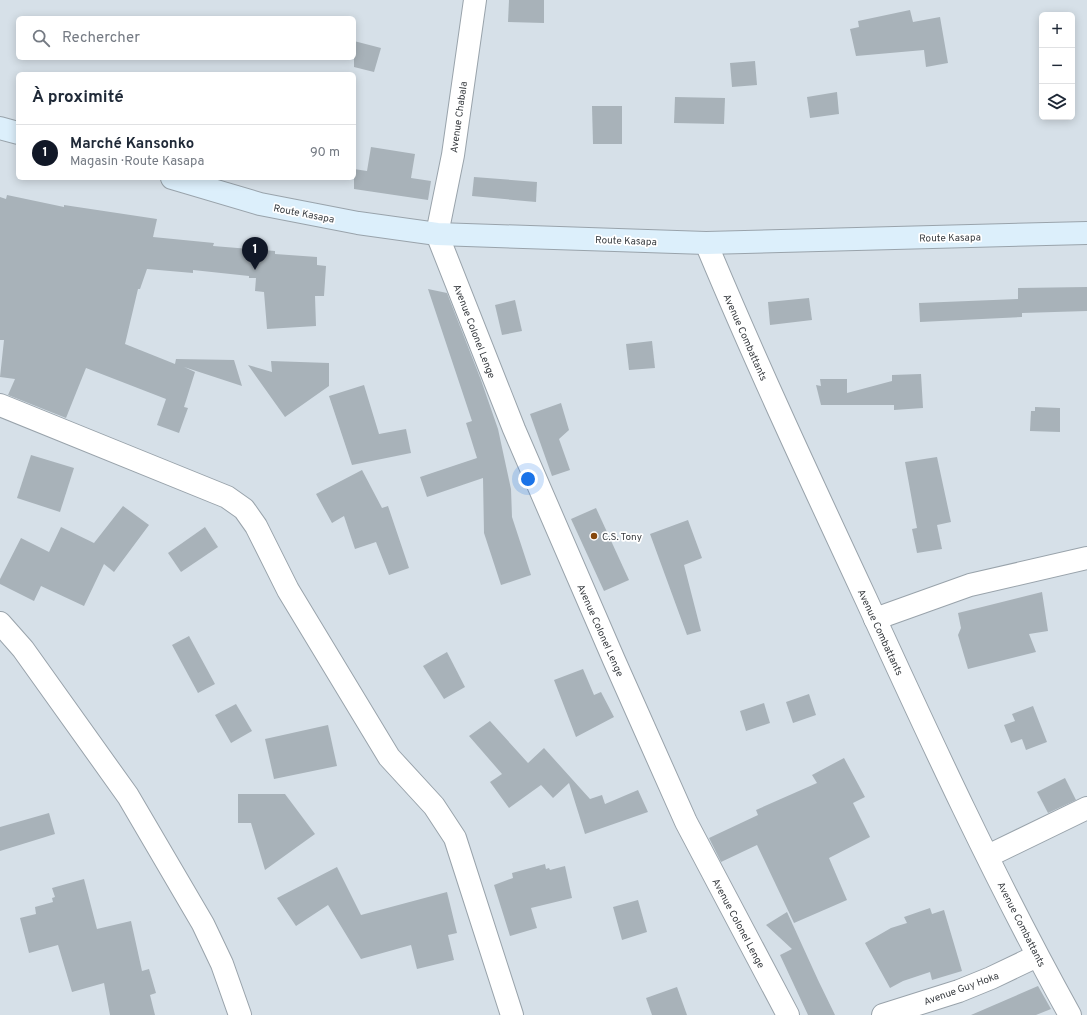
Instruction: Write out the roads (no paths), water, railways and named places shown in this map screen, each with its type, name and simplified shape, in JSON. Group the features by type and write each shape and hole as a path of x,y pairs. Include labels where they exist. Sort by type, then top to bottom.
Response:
{"main road":[{"path":"0,128 16,132"},
{"name":"Route Kasapa","path":"179,180 260,204 358,223 437,234 706,243 1087,233"}],"street":[{"name":"Avenue Chabala","path":"437,234 452,155 475,0"},
{"name":"Avenue Colonel Lenge","path":"437,234 514,429 686,822 788,1015"},
{"name":"Avenue Combattants","path":"706,243 750,349 917,712 1037,956 1070,1015"},
{"path":"0,405 227,496 244,509 256,526 288,590 389,757 434,806 456,838 512,1015"},
{"path":"874,619 970,585 1087,558"},
{"path":"0,623 23,648 128,796 203,924 222,964 240,1015"},
{"path":"988,856 1087,808"},
{"name":"Avenue Guy Hoka","path":"883,1015 958,991 992,978 1037,956"}],"place":[{"name":"Marché Kansonko","path":"255,270"},
{"name":"C.S. Tony","path":"594,536"}]}
